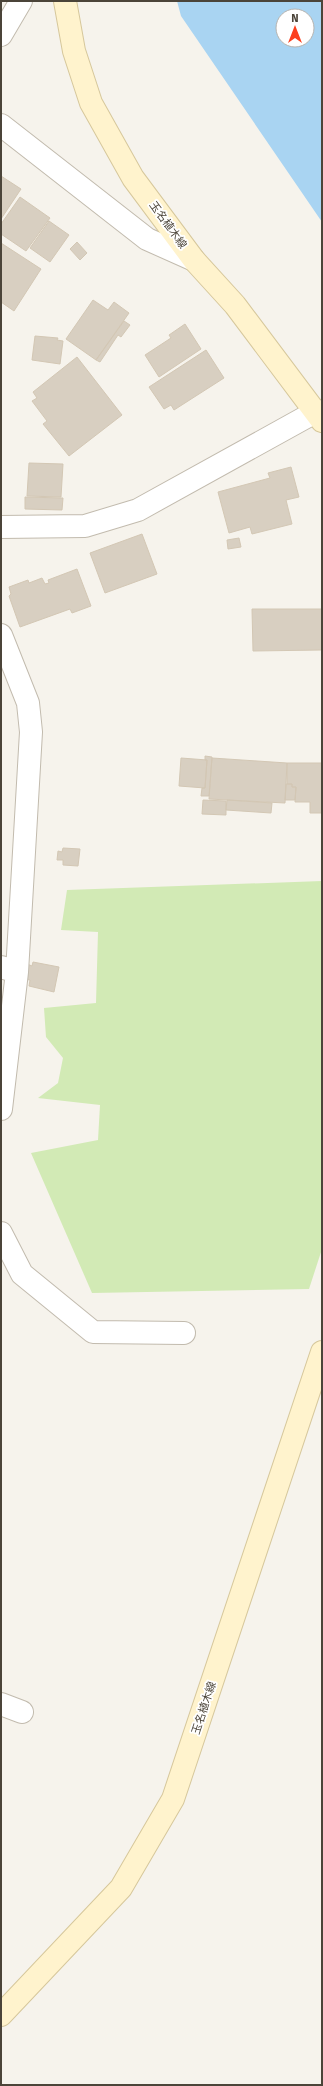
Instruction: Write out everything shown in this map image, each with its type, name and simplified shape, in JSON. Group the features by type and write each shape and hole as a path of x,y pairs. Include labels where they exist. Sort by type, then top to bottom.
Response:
{"main road":[{"name":"玉名植木線","path":"65,1 74,51 91,103 133,178 194,260 235,305 319,416"},
{"name":"玉名植木線","path":"1,2015 121,1888 174,1799 322,1352"}],"street":[{"path":"1,35 22,1"},
{"path":"1,125 147,239 194,260"},
{"path":"1,526 85,526 138,510 319,416"},
{"path":"1,634 28,703 31,732 9,970 1,1109"},
{"path":"1,1233 22,1274 93,1332 184,1334"},
{"path":"1,1704 22,1712"}],"green space":[{"path":"322,881 322,1249 309,1289 92,1293 31,1153 98,1140 100,1105 38,1098 58,1083 63,1058 46,1037 44,1008 96,1003 98,932 61,930 67,890"}],"water":[{"path":"177,1 322,1 322,222 181,16"}],"building":[{"path":"1,176 21,189 1,219"},
{"path":"20,197 50,218 26,251 1,234 1,224"},
{"path":"49,221 69,235 50,262 30,248"},
{"path":"77,242 87,253 80,260 70,249"},
{"path":"1,243 41,269 14,311 1,302"},
{"path":"93,300 108,310 114,302 129,313 96,360 66,339"},
{"path":"124,321 130,325 121,337 118,335 100,362 96,360"},
{"path":"185,324 201,349 159,377 145,355 171,338 169,335"},
{"path":"35,336 58,338 57,340 63,341 60,364 32,360"},
{"path":"206,350 224,378 174,410 171,405 164,409 149,387"},
{"path":"77,357 122,415 69,456 43,424 47,421 32,401 37,398 33,392"},
{"path":"29,463 63,464 61,497 27,496"},
{"path":"291,467 299,497 286,500 292,524 252,534 250,527 229,533 218,492 270,478 268,473"},
{"path":"25,497 63,498 62,510 25,509"},
{"path":"142,534 157,574 105,593 90,553"},
{"path":"239,538 241,547 228,549 227,540"},
{"path":"77,569 91,606 72,613 70,609 20,627 9,596 11,594 9,587 28,580 29,583 42,578 45,584 49,583 48,580"},
{"path":"252,609 322,609 322,650 253,651"},
{"path":"205,756 212,757 209,796 201,796 202,788 205,788 207,760 205,760"},
{"path":"181,758 207,760 205,788 179,786"},
{"path":"212,758 287,763 285,803 209,799"},
{"path":"287,763 322,763 322,813 310,813 310,802 295,802 296,787 292,787 292,784 287,784"},
{"path":"286,784 292,784 292,787 296,787 295,800 285,800"},
{"path":"203,800 226,801 226,815 202,814"},
{"path":"227,800 272,803 271,813 226,810"},
{"path":"63,848 80,849 78,866 63,865 63,860 57,860 58,851 62,852"},
{"path":"33,962 59,967 54,992 29,986 30,980 24,979 27,964 32,966"}]}
